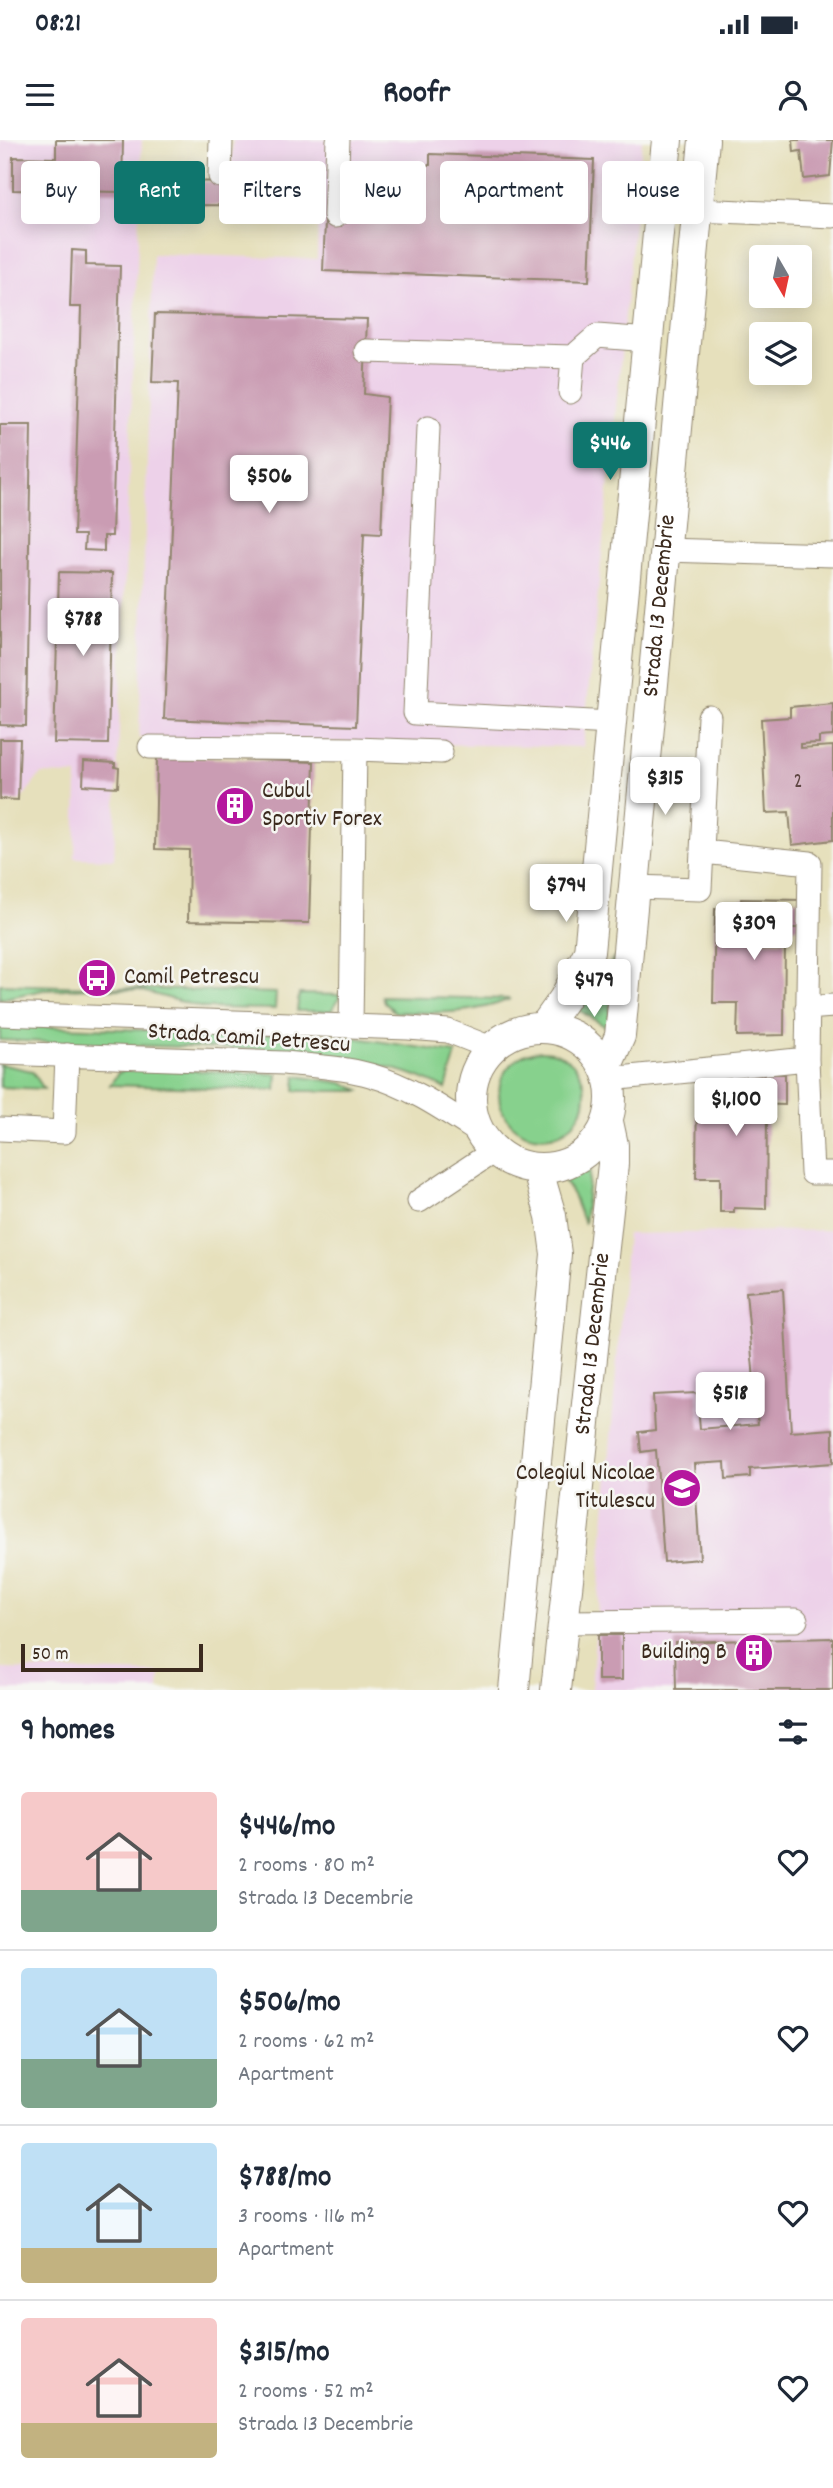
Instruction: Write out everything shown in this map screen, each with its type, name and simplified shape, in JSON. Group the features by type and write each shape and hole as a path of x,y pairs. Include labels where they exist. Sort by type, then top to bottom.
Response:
{"main road":[{"name":"Strada 13 Decembrie","path":"544,1027 577,977 589,951 667,140"},
{"name":"Strada 13 Decembrie","path":"702,161 704,140"},
{"name":"Strada 13 Decembrie","path":"556,1690 613,1164 613,1145 608,1122 612,1101 608,1073 620,1036 695,224"},
{"path":"608,1073 591,1047 569,1033 544,1027 525,1029 506,1036 491,1048 477,1066 471,1089 471,1112 487,1142 514,1163 537,1168 554,1168 585,1153 598,1141 608,1122"},
{"name":"Strada 13 Decembrie","path":"514,1690 556,1254 551,1216 537,1168"}],"street":[{"path":"220,161 221,140"},
{"path":"335,216 338,140"},
{"path":"704,210 833,216"},
{"path":"366,351 573,357 597,336 649,340"},
{"path":"570,392 573,357"},
{"path":"428,428 415,713 612,723"},
{"path":"665,550 833,555"},
{"path":"633,887 701,890 709,717"},
{"path":"150,747 441,752"},
{"path":"351,1026 355,749"},
{"path":"703,852 810,863 807,1059 812,1173 833,1173"},
{"path":"807,1008 833,1006"},
{"name":"Strada Camil Petrescu","path":"0,1014 448,1031 491,1048"},
{"name":"Strada Camil Petrescu","path":"0,1053 284,1063 370,1075 435,1104 487,1142"},
{"path":"0,1129 64,1132 67,1055"},
{"path":"608,1073 807,1059"},
{"path":"419,1201 487,1142"},
{"path":"564,1622 796,1620"}],"shaded area":[{"path":"0,140 142,140 141,161 114,161 114,224 139,224 114,859 75,858 77,775 41,774 19,802 0,801"},
{"path":"233,140 642,140 640,161 602,161 602,224 634,224 583,747 139,738 153,254 317,259 318,224 326,224 326,161 232,161"},
{"name":"Colegiul Nicolae Titulescu","path":"833,1230 833,1690 591,1690 627,1234"},
{"path":"0,1669 160,1673 159,1690 0,1690"}],"green space":[{"path":"614,957 608,1028 579,1010 593,996"},
{"path":"0,984 276,993 275,1009 204,1008 139,990 43,990 0,999"},
{"path":"299,994 341,995 331,1011 297,1011"},
{"path":"382,996 510,999 467,1010 439,1013 395,1012 384,1002"},
{"path":"0,1025 350,1037 456,1053 446,1089 384,1066 319,1054 253,1049 0,1040"},
{"path":"542,1051 566,1058 578,1070 585,1094 578,1118 566,1130 542,1137 518,1130 506,1118 499,1094 506,1070 518,1058"},
{"path":"0,1064 32,1071 44,1089 0,1087"},
{"path":"131,1068 277,1074 276,1090 110,1085 118,1073"},
{"path":"296,1076 342,1083 362,1091 295,1091"},
{"path":"590,1170 584,1224 564,1180"}],"building":[{"path":"56,140 123,140 123,161 114,161 114,192 100,192 100,161 21,161 21,190 13,190 13,157 56,158"},
{"path":"793,140 833,140 830,176 804,179 801,151 794,152"},
{"path":"430,154 594,160 589,281 323,271 326,222 426,224 426,165 430,165"},
{"path":"205,181 219,182 219,205 205,205"},
{"path":"72,250 86,251 86,265 120,266 112,536 104,536 104,551 84,550 85,535 74,535 81,307 70,307"},
{"path":"155,314 367,319 364,394 387,397 381,534 364,533 356,726 164,719 178,383 152,382"},
{"path":"0,425 31,425 26,726 0,725"},
{"path":"59,572 112,573 108,744 54,743"},
{"path":"833,703 833,736 819,737 819,743 800,744 800,748 833,746 833,840 792,845 789,812 766,813 761,719 790,717 790,707"},
{"path":"0,739 20,739 18,800 0,799"},
{"name":"Cubul Sportiv Forex","path":"157,756 314,762 309,923 188,921 189,850 155,849"},
{"path":"84,761 115,763 115,767 119,768 118,787 83,785"},
{"path":"741,899 804,900 804,928 774,928 774,937 752,937 752,940 785,941 784,1035 737,1036 738,1003 713,1003 715,909 742,910"},
{"path":"739,1074 785,1074 785,1105 753,1104 753,1111 733,1111 733,1116 767,1116 766,1209 734,1208 734,1212 720,1212 720,1178 696,1178 697,1085 739,1085"},
{"path":"783,1289 791,1432 833,1429 833,1463 750,1469 750,1477 726,1479 725,1462 694,1464 700,1559 664,1562 656,1450 641,1452 639,1432 655,1430 653,1395 697,1393 700,1429 758,1424 746,1292"},
{"path":"598,1635 622,1635 622,1680 598,1680"},
{"name":"Building B","path":"833,1638 833,1690 676,1690 675,1642"}],"place":[{"name":"Cubul Sportiv Forex","path":"235,806"},
{"name":"Camil Petrescu","path":"97,978"},
{"name":"Colegiul Nicolae Titulescu","path":"682,1488"},
{"name":"Building B","path":"754,1653"}]}
